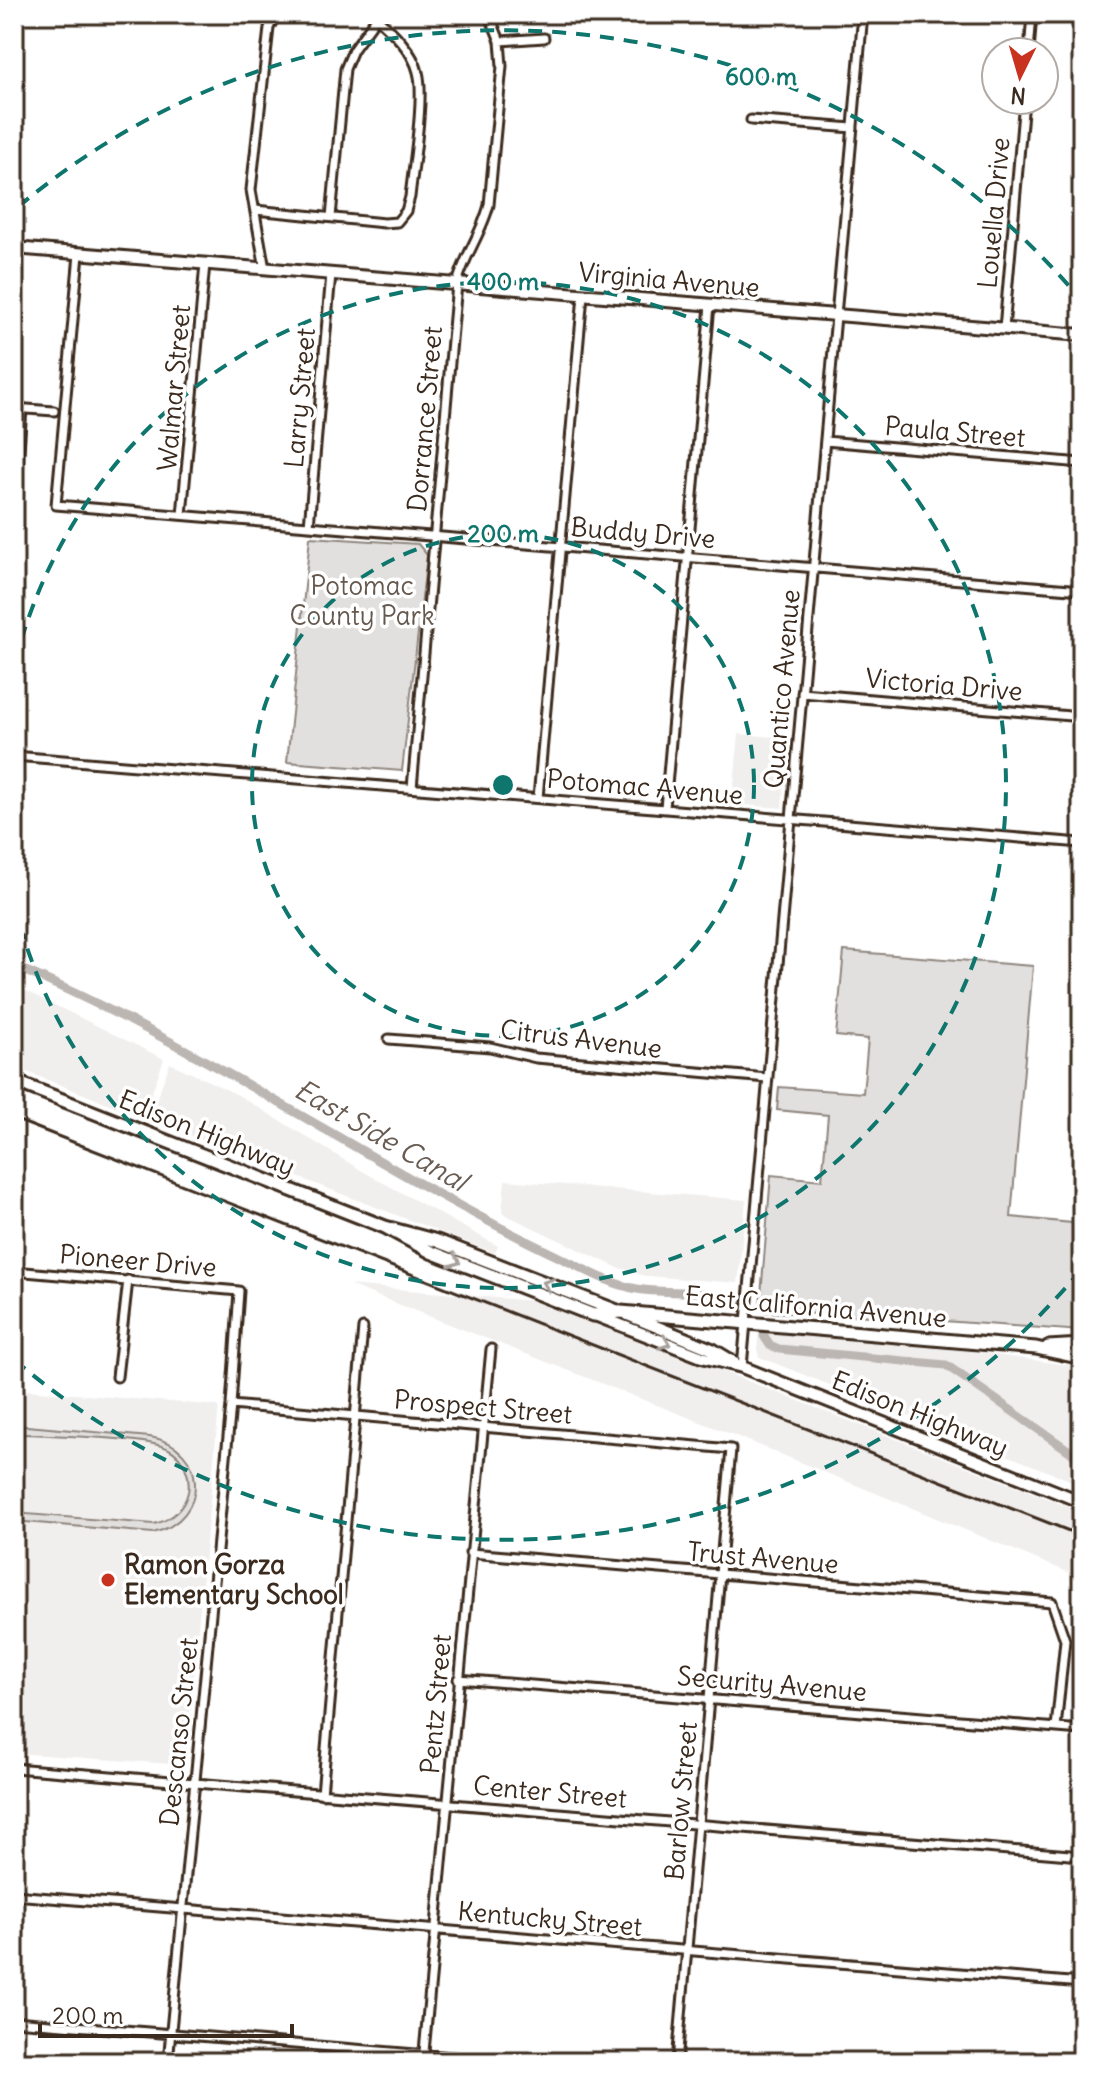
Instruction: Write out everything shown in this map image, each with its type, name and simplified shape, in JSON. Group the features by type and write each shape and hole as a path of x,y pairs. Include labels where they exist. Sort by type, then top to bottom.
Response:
{"main road":[{"name":"Edison Highway","path":"14,1081 385,1227 437,1241 621,1312"},
{"name":"Edison Highway","path":"385,1227 431,1252 593,1315"},
{"name":"East California Avenue","path":"593,1315 621,1312 1036,1348 1082,1358"},
{"name":"East California Avenue","path":"1036,1348 1082,1345"}],"street":[{"path":"265,269 251,190 269,28 276,14"},
{"name":"Dorrance Street","path":"412,788 457,284 462,263 484,226 489,205 502,66 500,41 489,14"},
{"name":"Quantico Avenue","path":"742,1367 863,14"},
{"path":"1030,36 1032,14"},
{"path":"255,210 384,223 397,222 406,211 420,91 418,72 410,55 378,16 353,50 345,69 331,217"},
{"path":"500,41 544,38"},
{"name":"Louella Drive","path":"1004,329 1023,116"},
{"path":"751,120 853,128"},
{"name":"Virginia Avenue","path":"14,248 1082,335"},
{"name":"Buddy Drive","path":"79,254 56,505 1082,590"},
{"name":"Walmar Street","path":"182,515 205,264"},
{"name":"Larry Street","path":"309,526 331,274"},
{"path":"538,798 583,295"},
{"path":"665,808 710,305"},
{"path":"15,502 18,408 54,411"},
{"name":"Paula Street","path":"825,441 1082,463"},
{"name":"Victoria Drive","path":"802,693 1082,717"},
{"name":"Potomac Avenue","path":"14,756 1082,843"},
{"name":"Citrus Avenue","path":"389,1039 490,1047 536,1058 768,1078"},
{"name":"Pioneer Drive","path":"14,1271 239,1291 231,1405"},
{"path":"117,1377 128,1280"},
{"name":"Edison Highway","path":"621,1312 714,1350 742,1367"},
{"name":"Edison Highway","path":"593,1315 702,1357 742,1367 1082,1502"},
{"path":"322,1794 363,1328"},
{"name":"Pentz Street","path":"423,2058 491,1349"},
{"name":"Prospect Street","path":"231,1405 731,1449"},
{"name":"Descanso Street","path":"168,2062 231,1405"},
{"name":"Barlow Street","path":"677,2062 731,1449"},
{"name":"Trust Avenue","path":"470,1553 1052,1602 1065,1640 1056,1728"},
{"name":"Security Avenue","path":"458,1679 1082,1730"},
{"name":"Center Street","path":"14,1768 1082,1856"},
{"name":"Kentucky Street","path":"14,1895 1082,1983"},
{"path":"14,2021 423,2058 514,2062"}],"shaded area":[{"path":"739,734 788,738 782,808 732,804"},
{"path":"14,985 164,1059 143,1117 14,1067"},
{"path":"170,1063 238,1095 364,1172 498,1246 495,1253 149,1119"},
{"path":"505,1180 746,1200 738,1283 645,1276 616,1267 502,1213"},
{"path":"349,1285 546,1302 1082,1512 1082,1578 749,1441"},
{"path":"759,1331 932,1346 1082,1367 1082,1485 759,1357"},
{"name":"Ramon Gorza Elementary School","path":"14,1389 219,1406 185,1765 14,1753"}],"green space":[{"name":"Potomac County Park","path":"310,537 418,544 427,555 402,771 287,762"},
{"path":"844,951 1033,966 1011,1217 1082,1224 1082,1331 874,1316 766,1312 760,1307 771,1175 822,1180 828,1115 777,1110 779,1087 863,1093 868,1039 836,1036"},
{"path":"14,1427 150,1437 169,1443 183,1454 192,1468 195,1483 193,1499 185,1513 172,1525 153,1533 14,1521 14,1513 154,1524 176,1513 188,1492 185,1468 179,1457 169,1449 123,1440 14,1435"}],"waterway":[{"name":"East Side Canal","path":"14,966 153,1033 490,1222 597,1276 637,1289 715,1295 738,1305"},
{"name":"East Side Canal","path":"764,1336 770,1345 779,1349 946,1365 1071,1452 1082,1463"},
{"name":"East Side Canal","path":"1080,1573 1082,1583"}],"railway":[{"path":"14,1119 1082,1536"}],"place":[{"name":"Ramon Gorza Elementary School","path":"108,1580"}]}
